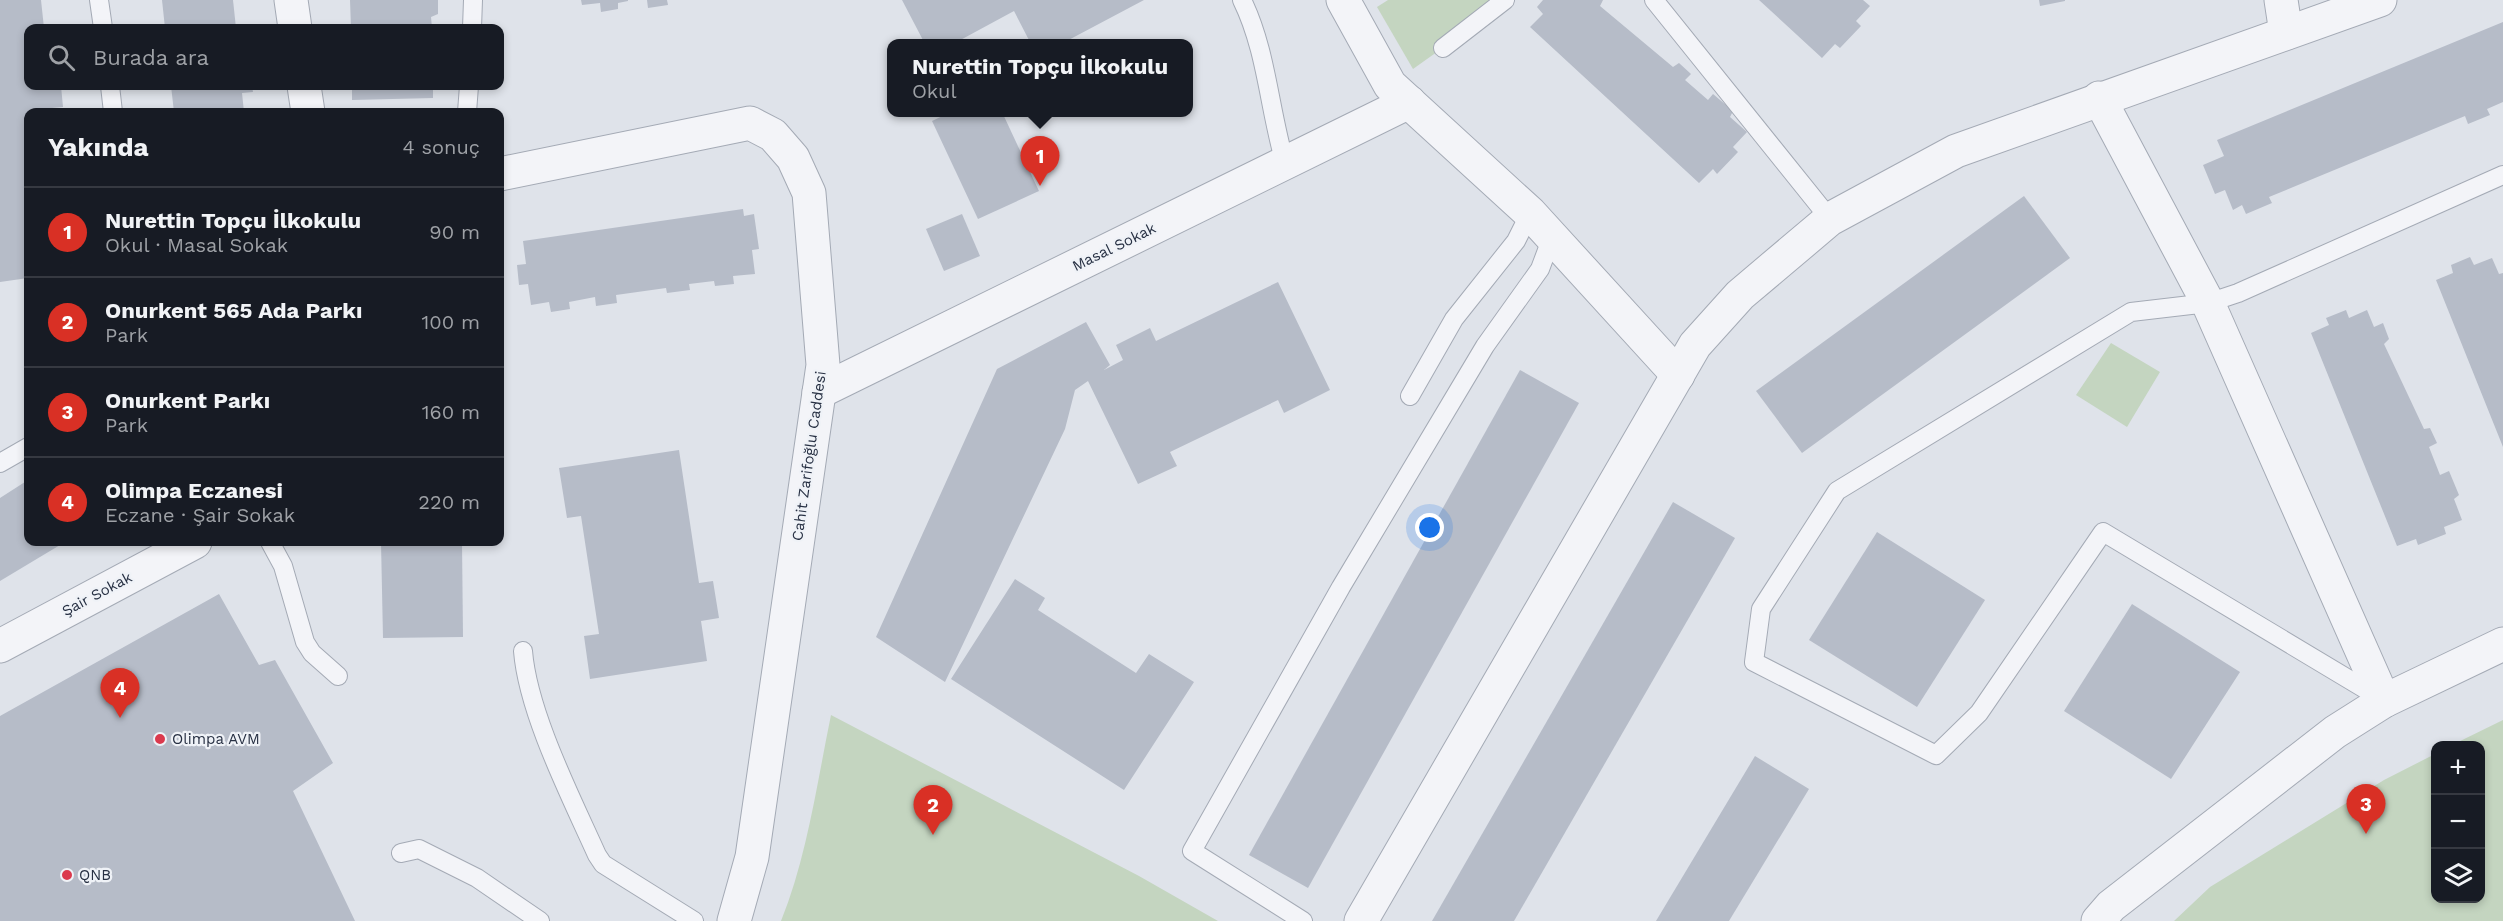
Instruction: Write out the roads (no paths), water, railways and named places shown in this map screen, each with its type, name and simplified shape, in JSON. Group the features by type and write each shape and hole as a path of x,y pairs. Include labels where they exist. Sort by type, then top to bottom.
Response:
{"street":[{"path":"291,0 295,24"},
{"path":"1343,0 1390,85 1530,213 1678,375"},
{"path":"2281,0 2286,33"},
{"path":"1361,921 1695,345 1740,294 1830,219 1956,151 2099,98 2380,0"},
{"path":"305,90 307,108"},
{"path":"2099,98 2208,303 2384,701"},
{"name":"Masal Sokak","path":"819,392 1409,102"},
{"name":"Cahit Zarifoğlu Caddesi","path":"504,173 750,123 773,135 793,158 809,193 823,365 752,857 734,921"},
{"name":"Şair Sokak","path":"0,645 187,546"},
{"path":"2098,921 2111,906 2334,732 2384,701 2503,644"}],"lane":[{"path":"99,0 102,24"},
{"path":"472,24 473,0"},
{"path":"1242,0 1250,16 1263,61 1277,135 1285,163"},
{"path":"1443,48 1505,0"},
{"path":"1654,0 1830,219"},
{"path":"110,90 113,108"},
{"path":"467,108 469,90"},
{"path":"2384,701 2103,532 1978,713 1936,755 1754,662 1761,609 1837,491 2131,312 2208,303 2503,175"},
{"path":"1410,396 1454,319 1516,241 1530,213"},
{"path":"1303,921 1192,851 1359,556 1485,346 1540,269 1552,237"},
{"path":"0,463 24,449"},
{"path":"272,546 283,566 305,642 312,653 338,676"},
{"path":"523,651 525,673 537,709 597,855 603,864 694,921"},
{"path":"401,853 419,849 477,878 540,921"}],"place":[{"name":"Nurettin Topçu İlkokulu","path":"1040,186"},
{"name":"Olimpa Eczanesi","path":"120,718"},
{"name":"Olimpa AVM","path":"160,739"},
{"name":"Onurkent Parkı","path":"2366,834"},
{"name":"Onurkent 565 Ada Parkı","path":"933,835"},
{"name":"QNB","path":"67,875"}]}
